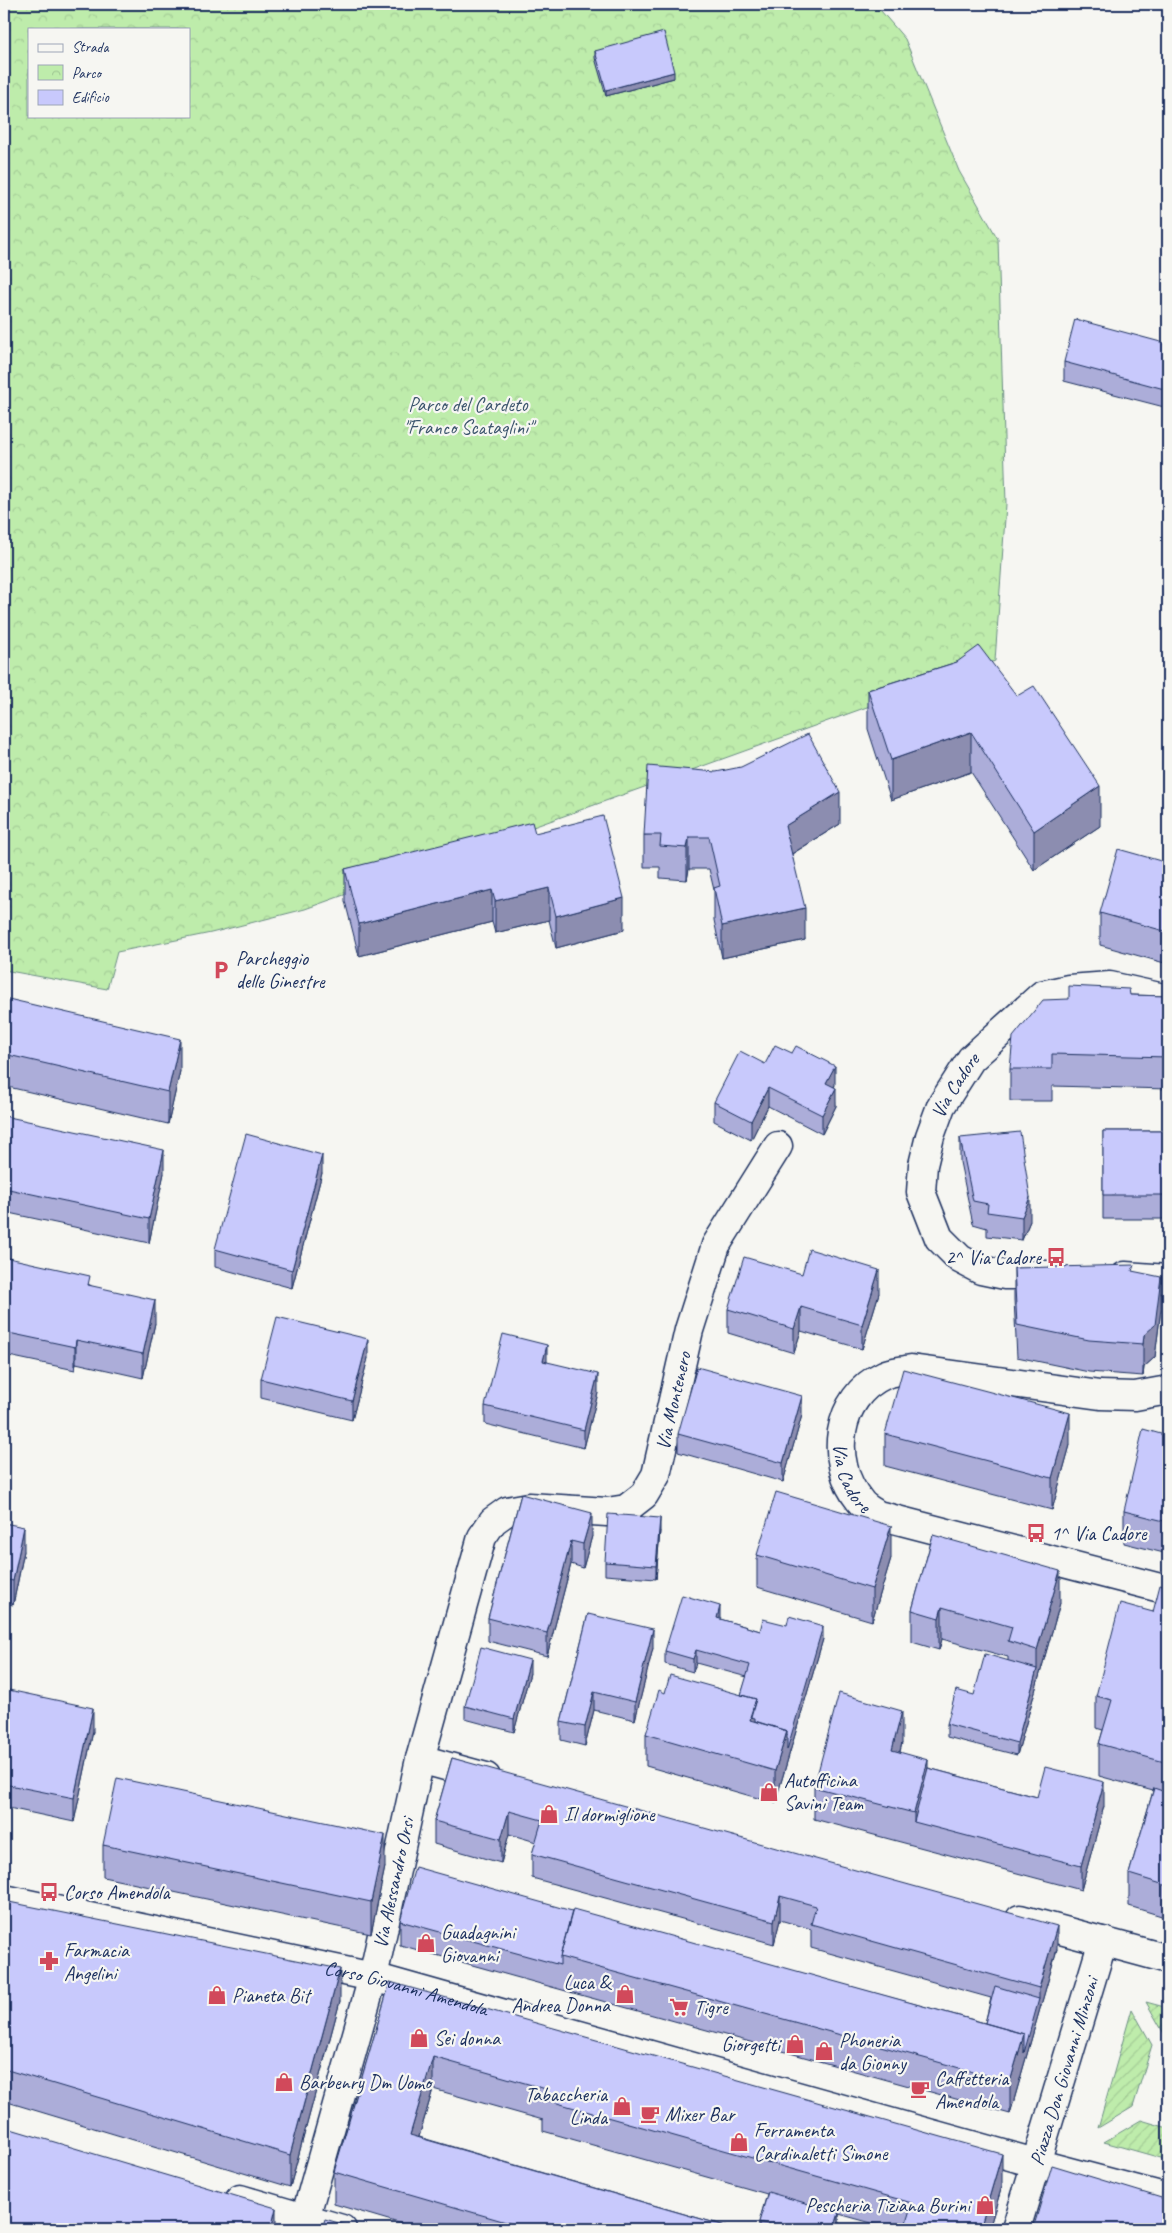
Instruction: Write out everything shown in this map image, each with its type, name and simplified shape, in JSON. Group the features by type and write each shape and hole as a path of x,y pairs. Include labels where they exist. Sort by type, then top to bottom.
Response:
{"street":[{"name":"Via Cadore","path":"1073,1275 1005,1275 981,1270 960,1259 939,1238 921,1192 923,1165 930,1136 942,1106 972,1059 1042,996 1069,989 1110,986 1168,999"},
{"name":"Via Montenero","path":"482,1537 493,1521 507,1511 530,1508 607,1512 626,1509 644,1495 656,1475 689,1330 716,1245 778,1146"},
{"path":"1101,1275 1168,1279"},
{"name":"Via Cadore","path":"1168,1390 1135,1396 1100,1395 911,1369 885,1375 861,1392 849,1408 842,1430 841,1453 846,1478 860,1502 878,1515 1168,1590"},
{"name":"Via Alessandro Orsi","path":"303,2224 373,1977 420,1759 482,1537"},
{"path":"420,1759 506,1782"},
{"name":"Corso Giovanni Amendola","path":"4,1899 373,1977 1035,2163"},
{"path":"997,1913 1168,1959"},
{"name":"Piazza Don Giovanni Minzoni","path":"1103,1941 1035,2163 1168,2198"},
{"path":"1016,2229 1035,2163"},
{"path":"220,2193 303,2224 342,2229"}],"green space":[{"name":"Parco del Cardeto \"Franco Scataglini\"","path":"4,4 875,4 905,39 959,171 998,239 1006,504 995,661 305,909 211,933 117,952 107,989 4,970"},
{"path":"1146,2002 1168,2008 1168,2038 1166,2037"},
{"path":"1132,2009 1152,2045 1133,2107 1098,2128"},
{"path":"1141,2120 1168,2128 1168,2160 1104,2142"}],"building":[{"path":"664,32 674,72 606,90 595,51"},
{"path":"1075,319 1168,344 1168,390 1064,362"},
{"path":"979,646 1017,696 1034,686 1100,786 1034,831 971,732 891,760 868,690 957,662"},
{"path":"808,734 840,792 785,826 805,908 722,926 714,888 720,886 709,837 689,837 687,848 660,846 661,835 644,835 648,766 716,772 741,767"},
{"path":"603,816 624,898 556,916 549,888 495,901 492,890 359,924 345,869 532,822 535,833"},
{"path":"1118,849 1168,863 1168,932 1100,913"},
{"path":"1069,986 1129,989 1130,995 1168,996 1168,1057 1052,1054 1052,1069 1010,1069 1013,1037 1043,1000 1069,999"},
{"path":"4,998 180,1039 168,1092 4,1054"},
{"path":"775,1045 792,1053 796,1046 835,1066 826,1083 836,1088 822,1115 768,1088 751,1121 714,1102 740,1051 765,1064"},
{"path":"4,1116 164,1150 149,1219 4,1188"},
{"path":"1103,1131 1168,1131 1168,1195 1103,1195"},
{"path":"1020,1132 1030,1197 1022,1217 987,1212 988,1204 973,1201 960,1138"},
{"path":"246,1134 322,1155 292,1270 215,1249"},
{"path":"809,1249 879,1270 862,1325 801,1307 794,1329 728,1309 744,1257 802,1274"},
{"path":"4,1257 90,1276 88,1285 155,1300 143,1354 76,1340 75,1347 4,1332"},
{"path":"1134,1265 1132,1271 1161,1277 1155,1325 1144,1335 1143,1344 1089,1340 1017,1325 1014,1268"},
{"path":"277,1317 368,1339 352,1401 261,1379"},
{"path":"503,1334 547,1345 543,1361 598,1374 584,1430 485,1406"},
{"path":"697,1367 802,1396 783,1463 678,1434"},
{"path":"903,1369 1070,1413 1052,1478 885,1434"},
{"path":"1143,1429 1168,1436 1168,1522 1124,1511"},
{"path":"776,1492 891,1526 872,1589 757,1555"},
{"path":"521,1494 592,1513 583,1544 571,1541 547,1633 488,1618"},
{"path":"608,1514 660,1518 656,1566 605,1562"},
{"path":"4,1523 24,1527 13,1581 4,1579"},
{"path":"933,1535 1060,1571 1037,1650 1008,1641 1012,1627 942,1607 939,1618 912,1610"},
{"path":"1160,1585 1168,1587 1168,1763 1099,1744 1112,1700 1096,1696 1120,1603 1153,1612"},
{"path":"682,1595 720,1606 717,1618 760,1631 763,1619 787,1625 789,1616 823,1626 787,1750 787,1731 755,1721 755,1718 750,1717 756,1699 741,1695 750,1665 696,1650 693,1659 665,1651"},
{"path":"588,1614 653,1629 635,1702 594,1692 585,1727 561,1722"},
{"path":"481,1647 530,1660 514,1719 465,1706"},
{"path":"985,1654 1037,1669 1017,1743 947,1724 956,1690 974,1695"},
{"path":"670,1675 756,1699 750,1720 787,1731 775,1771 646,1734 659,1690 665,1693"},
{"path":"4,1689 93,1708 74,1798 4,1784"},
{"path":"839,1693 902,1711 892,1750 928,1760 914,1813 814,1787"},
{"path":"452,1758 1057,1926 1039,1988 811,1924 816,1906 780,1896 774,1921 532,1854 542,1820 509,1811 501,1839 434,1821"},
{"path":"1045,1767 1104,1782 1081,1866 914,1822 928,1768 1037,1797"},
{"path":"117,1778 385,1835 371,1902 103,1845"},
{"path":"1154,1788 1168,1793 1168,1886 1129,1874"},
{"path":"415,1867 572,1911 560,1957 560,1965 400,1921"},
{"path":"4,1901 340,1969 290,2155 4,2069"},
{"path":"573,1909 1024,2034 1010,2082 560,1957"},
{"path":"390,1982 1002,2154 980,2229 911,2229 905,2226 912,2203 543,2099 546,2089 433,2057 410,2135 736,2229 530,2229 334,2172"},
{"path":"995,1986 1039,1999 1024,2053 1024,2034 985,2023"},
{"path":"4,2127 276,2208 271,2229 4,2229"},
{"path":"1052,2165 1168,2200 1168,2229 1033,2229"},
{"path":"768,2192 839,2213 834,2229 778,2229 779,2227 759,2222"},
{"path":"325,2219 359,2229 322,2229"}],"place":[{"name":"Parcheggio delle Ginestre","path":"221,970"},
{"name":"2^ Via Cadore","path":"1056,1257"},
{"name":"1^ Via Cadore","path":"1036,1533"},
{"name":"Autofficina Savini Team","path":"769,1792"},
{"name":"Il dormiglione","path":"549,1814"},
{"name":"Corso Amendola","path":"49,1892"},
{"name":"Guadagnini Giovanni","path":"426,1943"},
{"name":"Farmacia Angelini","path":"49,1961"},
{"name":"Luca & Andrea Donna","path":"625,1994"},
{"name":"Pianeta Bit","path":"217,1995"},
{"name":"Tigre","path":"679,2007"},
{"name":"Sei donna","path":"419,2038"},
{"name":"Giorgetti","path":"795,2044"},
{"name":"Phoneria da Gionny","path":"824,2051"},
{"name":"Barbenry Dm Uomo","path":"284,2082"},
{"name":"Caffetteria Amendola","path":"920,2089"},
{"name":"Tabaccheria Linda","path":"622,2106"},
{"name":"Mixer Bar","path":"650,2114"},
{"name":"Ferramenta Cardinaletti Simone","path":"739,2142"},
{"name":"Pescheria Tiziana Burini","path":"985,2205"}]}
